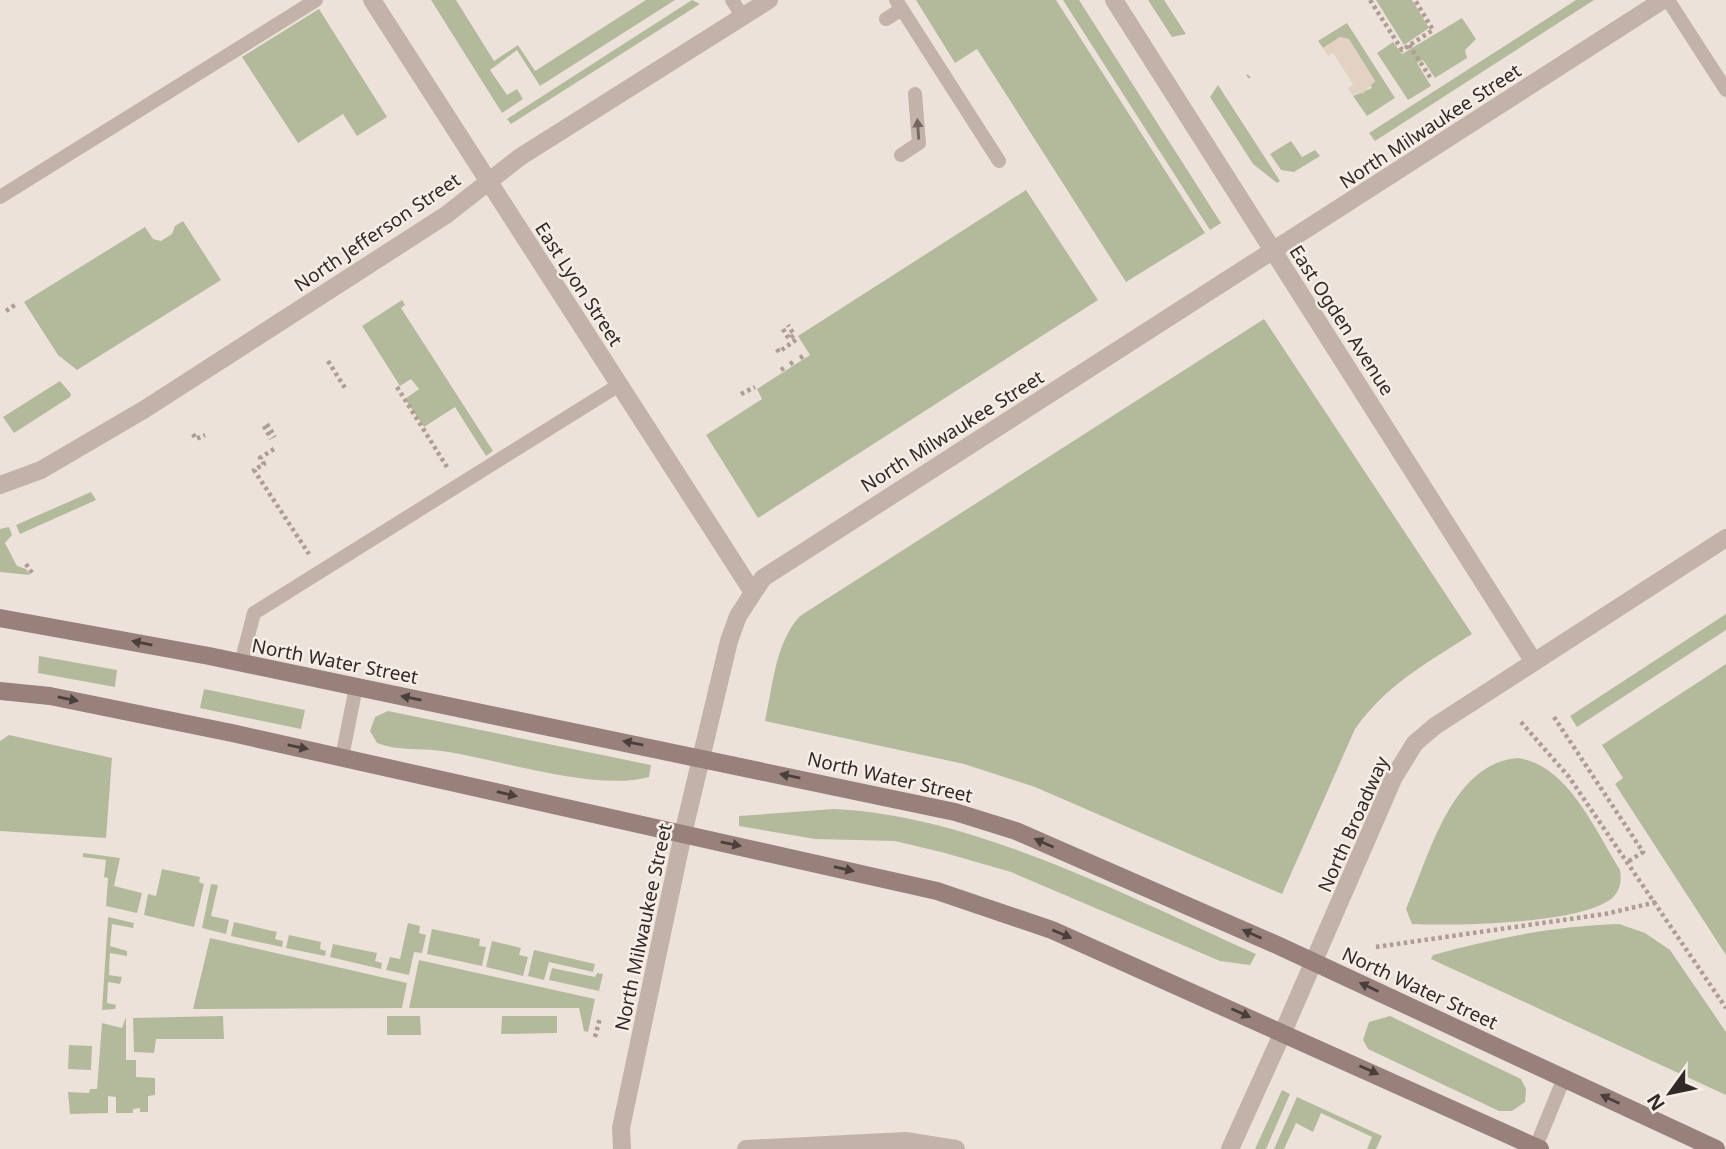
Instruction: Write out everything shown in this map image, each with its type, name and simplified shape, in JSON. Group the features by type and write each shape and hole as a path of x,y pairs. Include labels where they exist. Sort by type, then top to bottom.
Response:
{"main road":[{"name":"North Water Street","path":"0,618 241,663 700,757 918,803 1016,831 1314,962 1716,1149"},
{"path":"0,691 63,698 342,757 874,875 998,910 1052,930 1537,1148"}],"street":[{"name":"East Lyon Street","path":"372,0 752,591"},
{"name":"North Jefferson Street","path":"0,485 41,470 145,409 446,215 488,180 769,0"},
{"name":"East Ogden Avenue","path":"1114,0 1534,662"},
{"name":"North Milwaukee Street","path":"622,1149 621,1128 700,757 729,641 752,591 779,565 1666,0"},
{"name":"North Broadway","path":"1230,1149 1404,758 1424,734 1726,538"},
{"path":"746,1149 912,1141 956,1149"}],"lane":[{"path":"0,197 316,0"},
{"path":"732,0 743,16"},
{"path":"1666,0 1726,90"},
{"path":"886,19 899,4 999,161"},
{"path":"901,155 919,143 915,94"},
{"path":"241,663 254,613 619,385"},
{"path":"342,757 356,687"},
{"path":"1537,1148 1564,1078"}],"path":[{"path":"1370,0 1402,50 1433,30 1415,0"},
{"path":"1409,45 1432,80"},
{"path":"6,311 15,305"},
{"path":"778,349 779,352 797,339"},
{"path":"328,361 345,388"},
{"path":"397,387 458,485"},
{"path":"741,394 755,387"},
{"path":"265,425 273,438"},
{"path":"193,434 196,439 205,435"},
{"path":"274,449 260,458 264,464 254,470 320,571"},
{"path":"26,564 32,573"},
{"path":"1554,717 1643,852 1626,863"},
{"path":"1521,722 1569,777 1626,863 1657,902 1726,1008"},
{"path":"1376,947 1605,914 1657,902"},
{"path":"595,1037 600,1018"}],"green space":[{"path":"431,0 456,0 494,61 518,45 535,71 646,0 675,0 540,86 517,50 490,70 507,95 517,89 523,99 502,113"},
{"path":"692,0 700,4 511,124 507,119"},
{"path":"916,0 1056,0 1205,233 1126,282 977,49 955,63"},
{"path":"1063,0 1079,0 1221,223 1210,230"},
{"path":"1148,0 1164,0 1186,34 1172,37"},
{"path":"1376,0 1412,0 1429,28 1404,45"},
{"path":"1576,0 1594,0 1375,141 1369,133"},
{"path":"319,9 387,117 357,136 343,114 298,143 242,57"},
{"path":"1462,18 1476,39 1465,50 1467,58 1435,78 1423,60 1417,63 1431,86 1408,100 1377,53 1393,42 1402,54"},
{"path":"1347,23 1395,98 1367,116 1353,96 1372,88 1370,85 1375,81 1349,40 1340,37 1323,48 1318,41"},
{"path":"1218,85 1280,181 1277,183 1253,164 1210,97"},
{"path":"1291,141 1302,157 1315,150 1320,156 1294,172 1281,170 1270,154"},
{"path":"1026,190 1098,300 758,518 706,435 762,399 757,389 810,355 798,336"},
{"path":"183,221 221,280 77,370 58,355 24,302 145,227 153,239 161,241 172,234 175,226"},
{"path":"402,300 405,305 401,308 493,451 486,456 455,407 424,427 405,399 419,389 411,379 400,386 362,326"},
{"path":"1264,319 1472,634 1394,687 1355,729 1282,894 1035,787 964,764 765,721 780,652 800,616"},
{"path":"60,381 71,394 70,397 14,433 3,417"},
{"path":"91,492 96,500 20,534 16,525"},
{"path":"9,527 12,535 5,543 17,566 26,569 30,575 0,572 0,529"},
{"path":"1726,614 1726,630 1577,727 1570,716"},
{"path":"39,656 117,670 115,687 38,673"},
{"path":"1726,664 1726,955 1615,784 1623,778 1602,745"},
{"path":"204,689 305,710 301,729 200,708"},
{"path":"388,711 651,765 649,777 627,781 575,777 441,751 385,746 377,743 370,731 375,717"},
{"path":"9,735 112,758 106,838 0,831 0,741"},
{"path":"1518,758 1536,763 1566,786 1590,819 1620,870 1618,890 1611,899 1572,914 1485,924 1412,924 1406,909 1434,840 1459,794 1475,776 1495,764"},
{"path":"834,809 887,815 941,826 995,842 1104,885 1256,954 1250,965 1220,961 1011,872 945,853 895,841 815,839 739,826 739,816"},
{"path":"83,853 120,858 114,886 142,893 137,913 106,906 106,860 83,857"},
{"path":"162,869 200,877 199,882 204,884 194,927 144,915 148,894 156,896"},
{"path":"211,884 218,885 211,916 229,920 226,934 202,928"},
{"path":"108,917 134,923 133,928 112,924 110,946 127,951 127,956 110,953 109,975 122,977 120,984 108,982 107,1003 116,1005 115,1009 102,1010"},
{"path":"234,922 277,932 275,939 283,941 282,947 231,936"},
{"path":"408,923 420,926 419,933 426,935 422,953 414,952 409,975 386,970 390,957 400,959"},
{"path":"1619,924 1645,933 1670,950 1726,1032 1726,1095 1431,959 1433,955 1525,934"},
{"path":"432,929 480,939 479,946 486,947 482,966 427,954"},
{"path":"289,935 321,942 320,949 326,951 325,956 286,948"},
{"path":"210,938 407,983 402,1008 193,1009"},
{"path":"492,941 521,948 519,955 528,957 523,976 486,967"},
{"path":"333,944 377,953 375,961 382,963 381,969 330,957"},
{"path":"534,950 595,964 593,972 549,962 544,980 528,976"},
{"path":"419,960 595,999 588,1032 584,1031 579,1008 409,1008"},
{"path":"552,968 595,977 597,973 603,974 599,991 549,980"},
{"path":"223,1016 224,1039 156,1039 154,1053 134,1052 133,1018"},
{"path":"387,1016 420,1016 421,1035 387,1035"},
{"path":"502,1016 557,1016 557,1033 501,1034"},
{"path":"1390,1016 1521,1079 1526,1089 1525,1102 1512,1111 1499,1111 1368,1049 1363,1040 1369,1022"},
{"path":"126,1017 126,1060 136,1060 136,1077 155,1078 155,1095 148,1096 148,1112 140,1112 140,1108 133,1109 133,1113 116,1113 116,1097 108,1096 108,1113 70,1114 68,1092 89,1093 90,1089 97,1089 102,1023 122,1028"},
{"path":"69,1045 92,1046 91,1070 68,1069"},
{"path":"1282,1090 1290,1094 1266,1149 1255,1149"},
{"path":"1297,1097 1382,1136 1376,1149 1367,1149 1372,1137 1321,1113 1313,1132 1296,1123 1284,1149 1274,1149"}],"shaded area":[{"path":"1341,37 1349,39 1375,81 1362,94 1360,92 1353,96 1348,88 1353,84 1333,53 1328,56 1323,48"}]}
